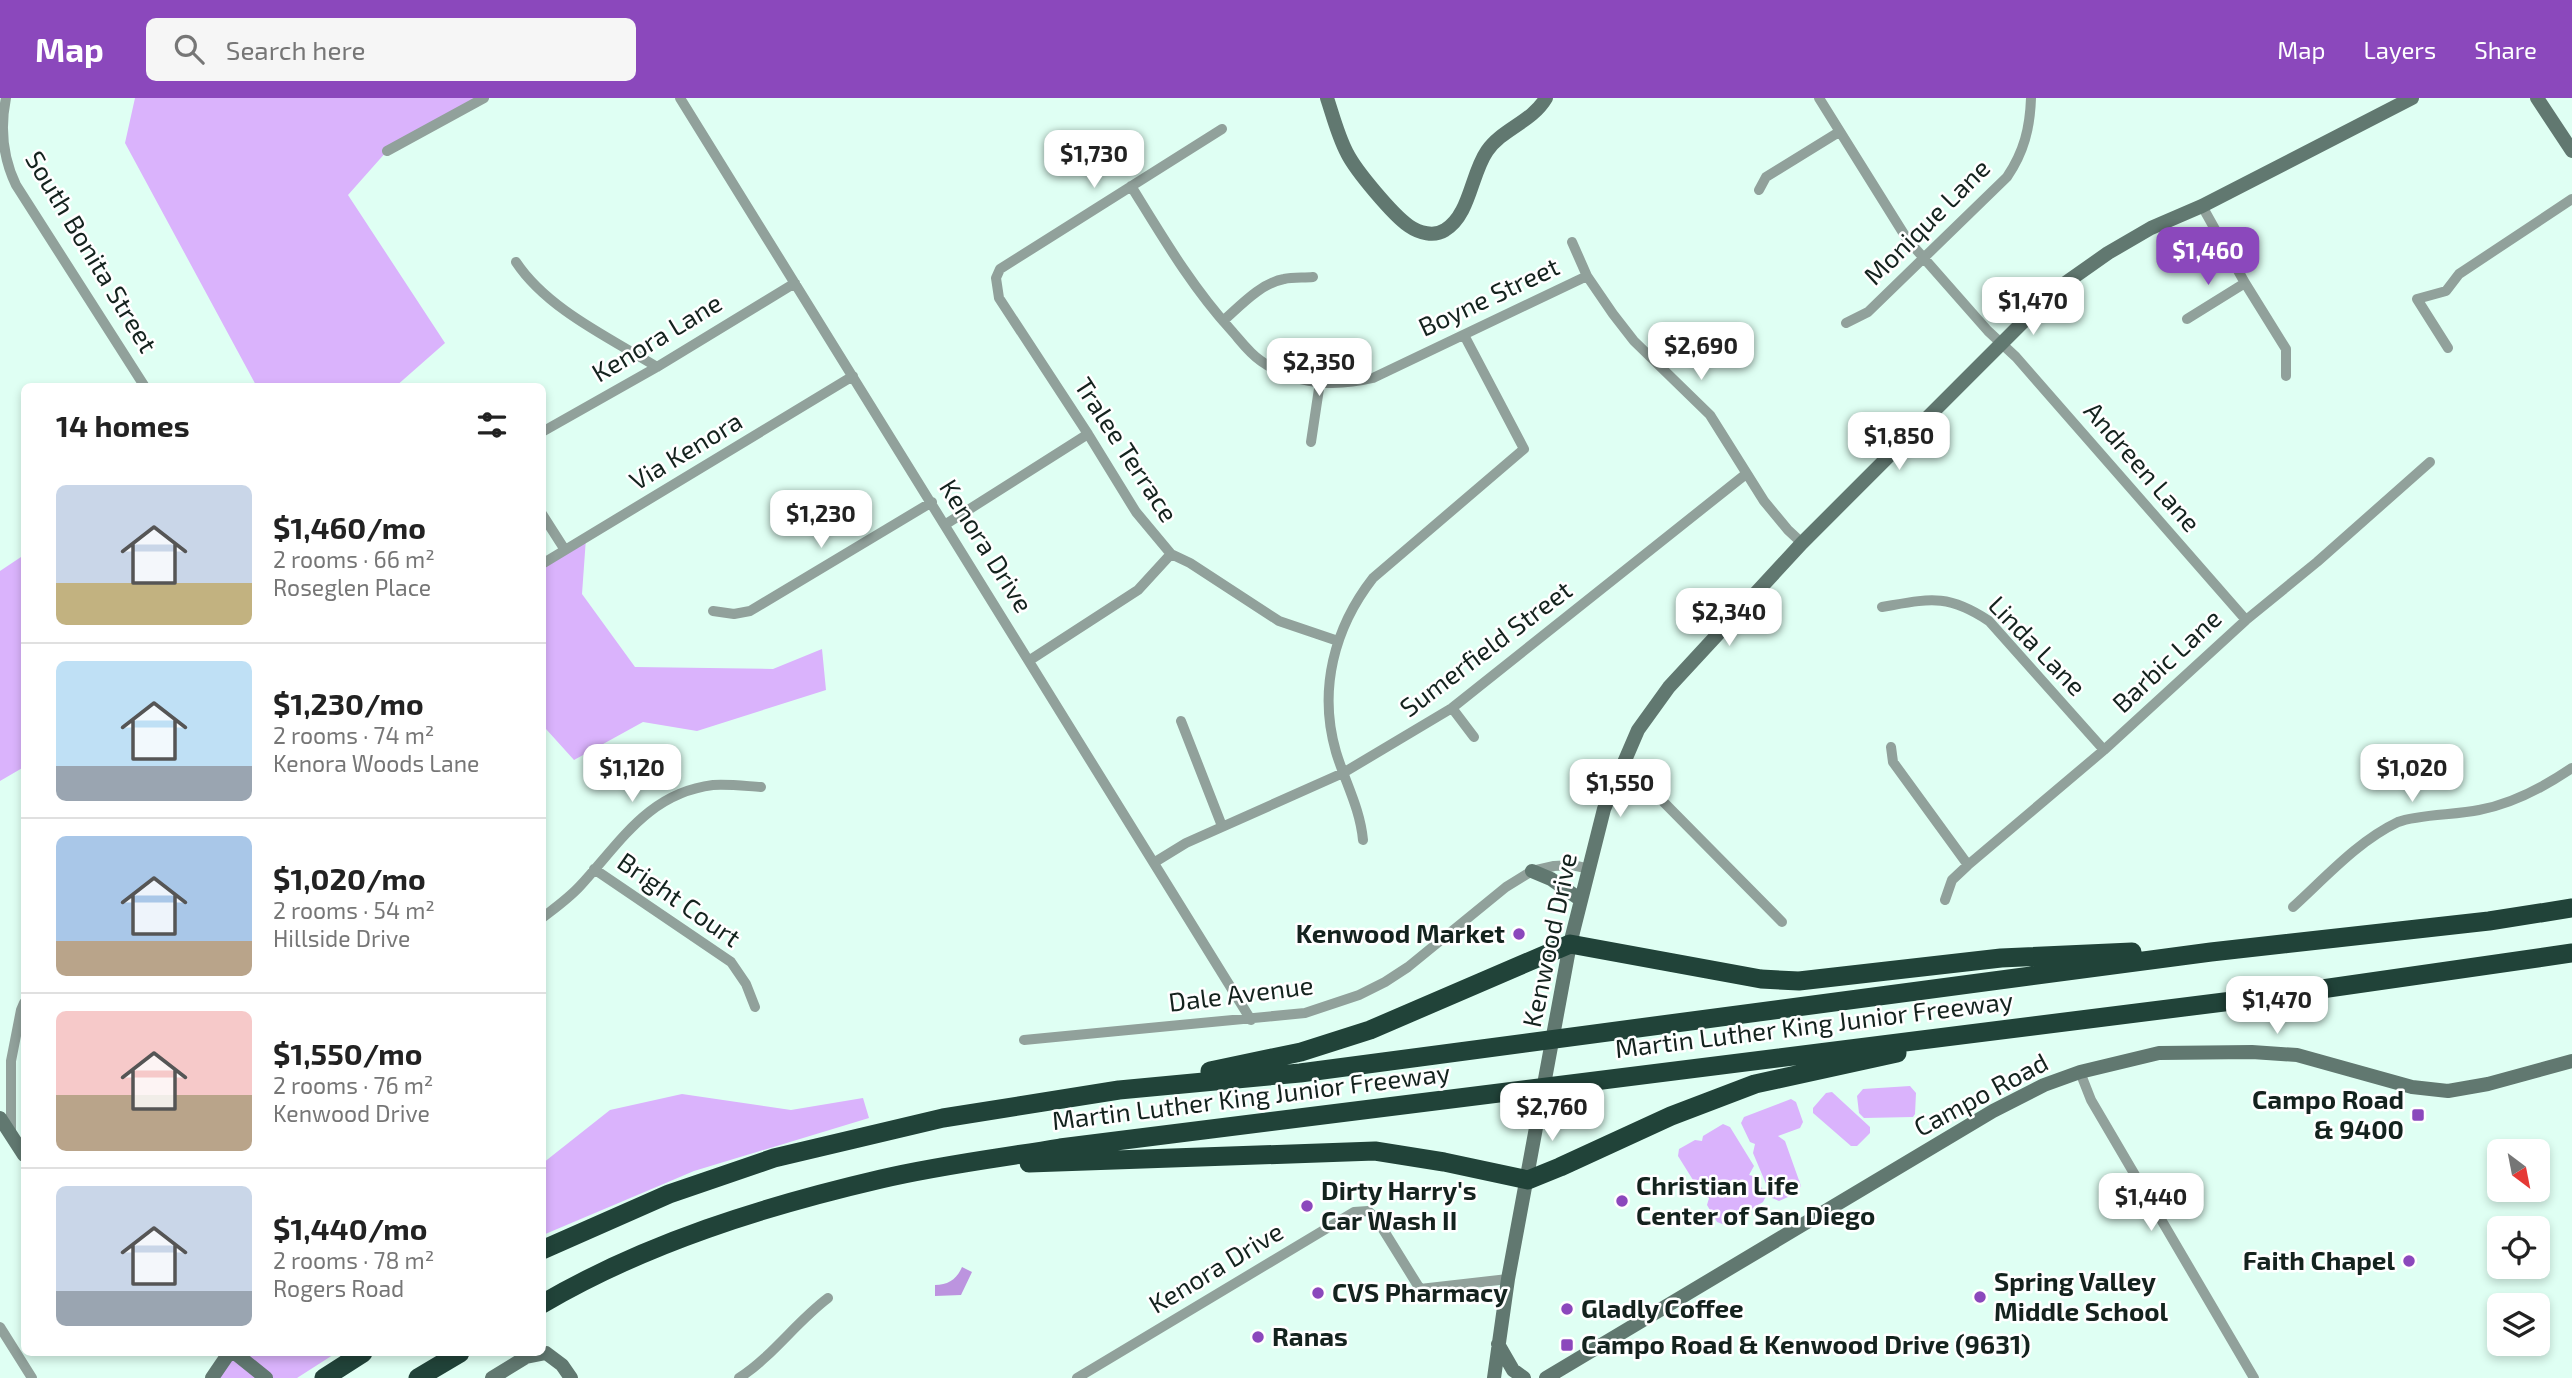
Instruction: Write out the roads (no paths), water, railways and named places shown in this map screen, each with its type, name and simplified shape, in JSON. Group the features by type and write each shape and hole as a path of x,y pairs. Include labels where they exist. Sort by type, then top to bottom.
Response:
{"highway":[{"name":"Martin Luther King Junior Freeway","path":"546,1248 669,1194 774,1158 943,1118 1119,1090 1300,1073 2211,952 2489,921 2572,908"},
{"path":"1119,1090 1301,1052 1370,1030 1570,944 1761,979 1799,981 2001,958 2181,949 2255,949"},
{"name":"Martin Luther King Junior Freeway","path":"546,1302 682,1237 800,1199 883,1178 954,1165 1060,1148 1580,1081 2280,995 2572,953"},
{"path":"954,1165 1375,1151 1528,1180 1671,1116 1755,1084 1986,1030"},
{"path":"324,1378 358,1356"},
{"path":"418,1378 455,1356"}],"main road":[{"path":"1326,98 1347,155 1409,226 1423,233 1435,234 1445,230 1456,219 1465,203 1475,172 1488,149 1529,117 1546,98"},
{"name":"Kenwood Drive","path":"1494,1378 1508,1279 1570,944 1604,809 1638,730 1669,687 1802,543 2043,303 2087,267 2151,228 2202,206 2412,98"},
{"path":"2537,98 2572,151"},
{"path":"1532,872 1551,879 1581,900"},
{"name":"Campo Road","path":"1546,1378 1982,1117 2044,1085 2080,1072 2159,1053 2252,1052 2297,1055 2412,1087 2448,1091 2488,1084 2572,1061"},
{"path":"0,1118 21,1150"},
{"path":"1499,1344 1513,1370 1524,1378"},
{"path":"546,1353 562,1365 570,1378"},
{"path":"212,1378 227,1356"},
{"path":"239,1356 266,1378"},
{"path":"492,1378 531,1356"}],"street":[{"name":"South Bonita Street","path":"6,98 1,129 6,163 16,185 142,383"},
{"path":"387,151 484,98"},
{"name":"Kenora Drive","path":"680,98 1251,1020"},
{"name":"Andreen Lane","path":"1819,98 1907,239 2246,620"},
{"name":"Monique Lane","path":"1846,323 1868,312 2012,168 2026,139 2031,98"},
{"path":"1131,186 1222,129"},
{"path":"1759,190 1766,177 1839,132"},
{"name":"Tralee Terrace","path":"1131,186 1000,269 996,278 999,298 1136,512 1171,554 1190,563 1279,621 1338,641"},
{"name":"Boyne Street","path":"1131,186 1184,274 1257,359 1281,372 1320,383 1347,383 1373,377 1587,276"},
{"path":"2448,348 2417,299 2446,291 2469,266 2572,199"},
{"path":"2202,206 2286,349 2286,376"},
{"path":"1572,242 1587,276 1613,314 1634,341 1710,415 1746,474 1788,530 1802,543"},
{"path":"516,262 523,273 555,305 657,367"},
{"path":"1223,321 1246,300 1275,282 1313,277"},
{"name":"Kenora Lane","path":"546,430 657,367 795,283"},
{"path":"2187,319 2245,283"},
{"path":"1363,840 1361,819 1343,773 1332,734 1328,703 1330,671 1338,641 1353,608 1373,578 1524,449 1464,335"},
{"name":"Via Kenora","path":"546,562 853,376"},
{"path":"1311,442 1320,383"},
{"path":"946,524 1088,434"},
{"name":"Barbic Lane","path":"1945,900 1952,880 1968,865 2104,750 2246,620 2317,562 2430,462"},
{"name":"Sumerfield Street","path":"1155,862 1186,843 1343,773 1452,708 1746,474"},
{"path":"713,611 734,614 750,611 932,502"},
{"path":"546,520 565,550"},
{"path":"1030,660 1138,590 1171,554"},
{"name":"Linda Lane","path":"1882,607 1931,599 1968,607 1989,621 2104,750"},
{"path":"1452,708 1474,737"},
{"path":"1181,721 1222,826"},
{"path":"1891,747 1893,762 1968,865"},
{"path":"1623,761 1782,922"},
{"path":"2293,907 2354,852 2401,821 2481,810 2549,784 2572,768"},
{"path":"546,915 578,888 640,818 675,796 711,786 761,787"},
{"name":"Dale Avenue","path":"1024,1040 1305,1013 1359,995 1385,982 1408,967 1506,887 1532,872 1553,866 1572,865 1590,869"},
{"name":"Bright Court","path":"594,869 732,962 746,984 755,1007"},
{"path":"11,1135 12,1061 21,1010"},
{"path":"2080,1072 2091,1100 2254,1378"},
{"name":"Kenora Drive","path":"1077,1378 1354,1212 1368,1212 1376,1218 1420,1289 1508,1279"},
{"path":"738,1378 760,1363 810,1311 828,1298"},
{"path":"0,1327 32,1378"}],"place":[{"name":"Kenwood Market","path":"1519,934"},
{"name":"Campo Road & 9400","path":"2418,1115"},
{"name":"Christian Life Center of San Diego","path":"1622,1201"},
{"name":"Dirty Harry's Car Wash II","path":"1307,1206"},
{"name":"Faith Chapel","path":"2409,1261"},
{"name":"CVS Pharmacy","path":"1318,1293"},
{"name":"Spring Valley Middle School","path":"1980,1297"},
{"name":"Gladly Coffee","path":"1567,1309"},
{"name":"Ranas","path":"1258,1337"},
{"name":"Campo Road & Kenwood Drive (9631)","path":"1567,1345"}]}
